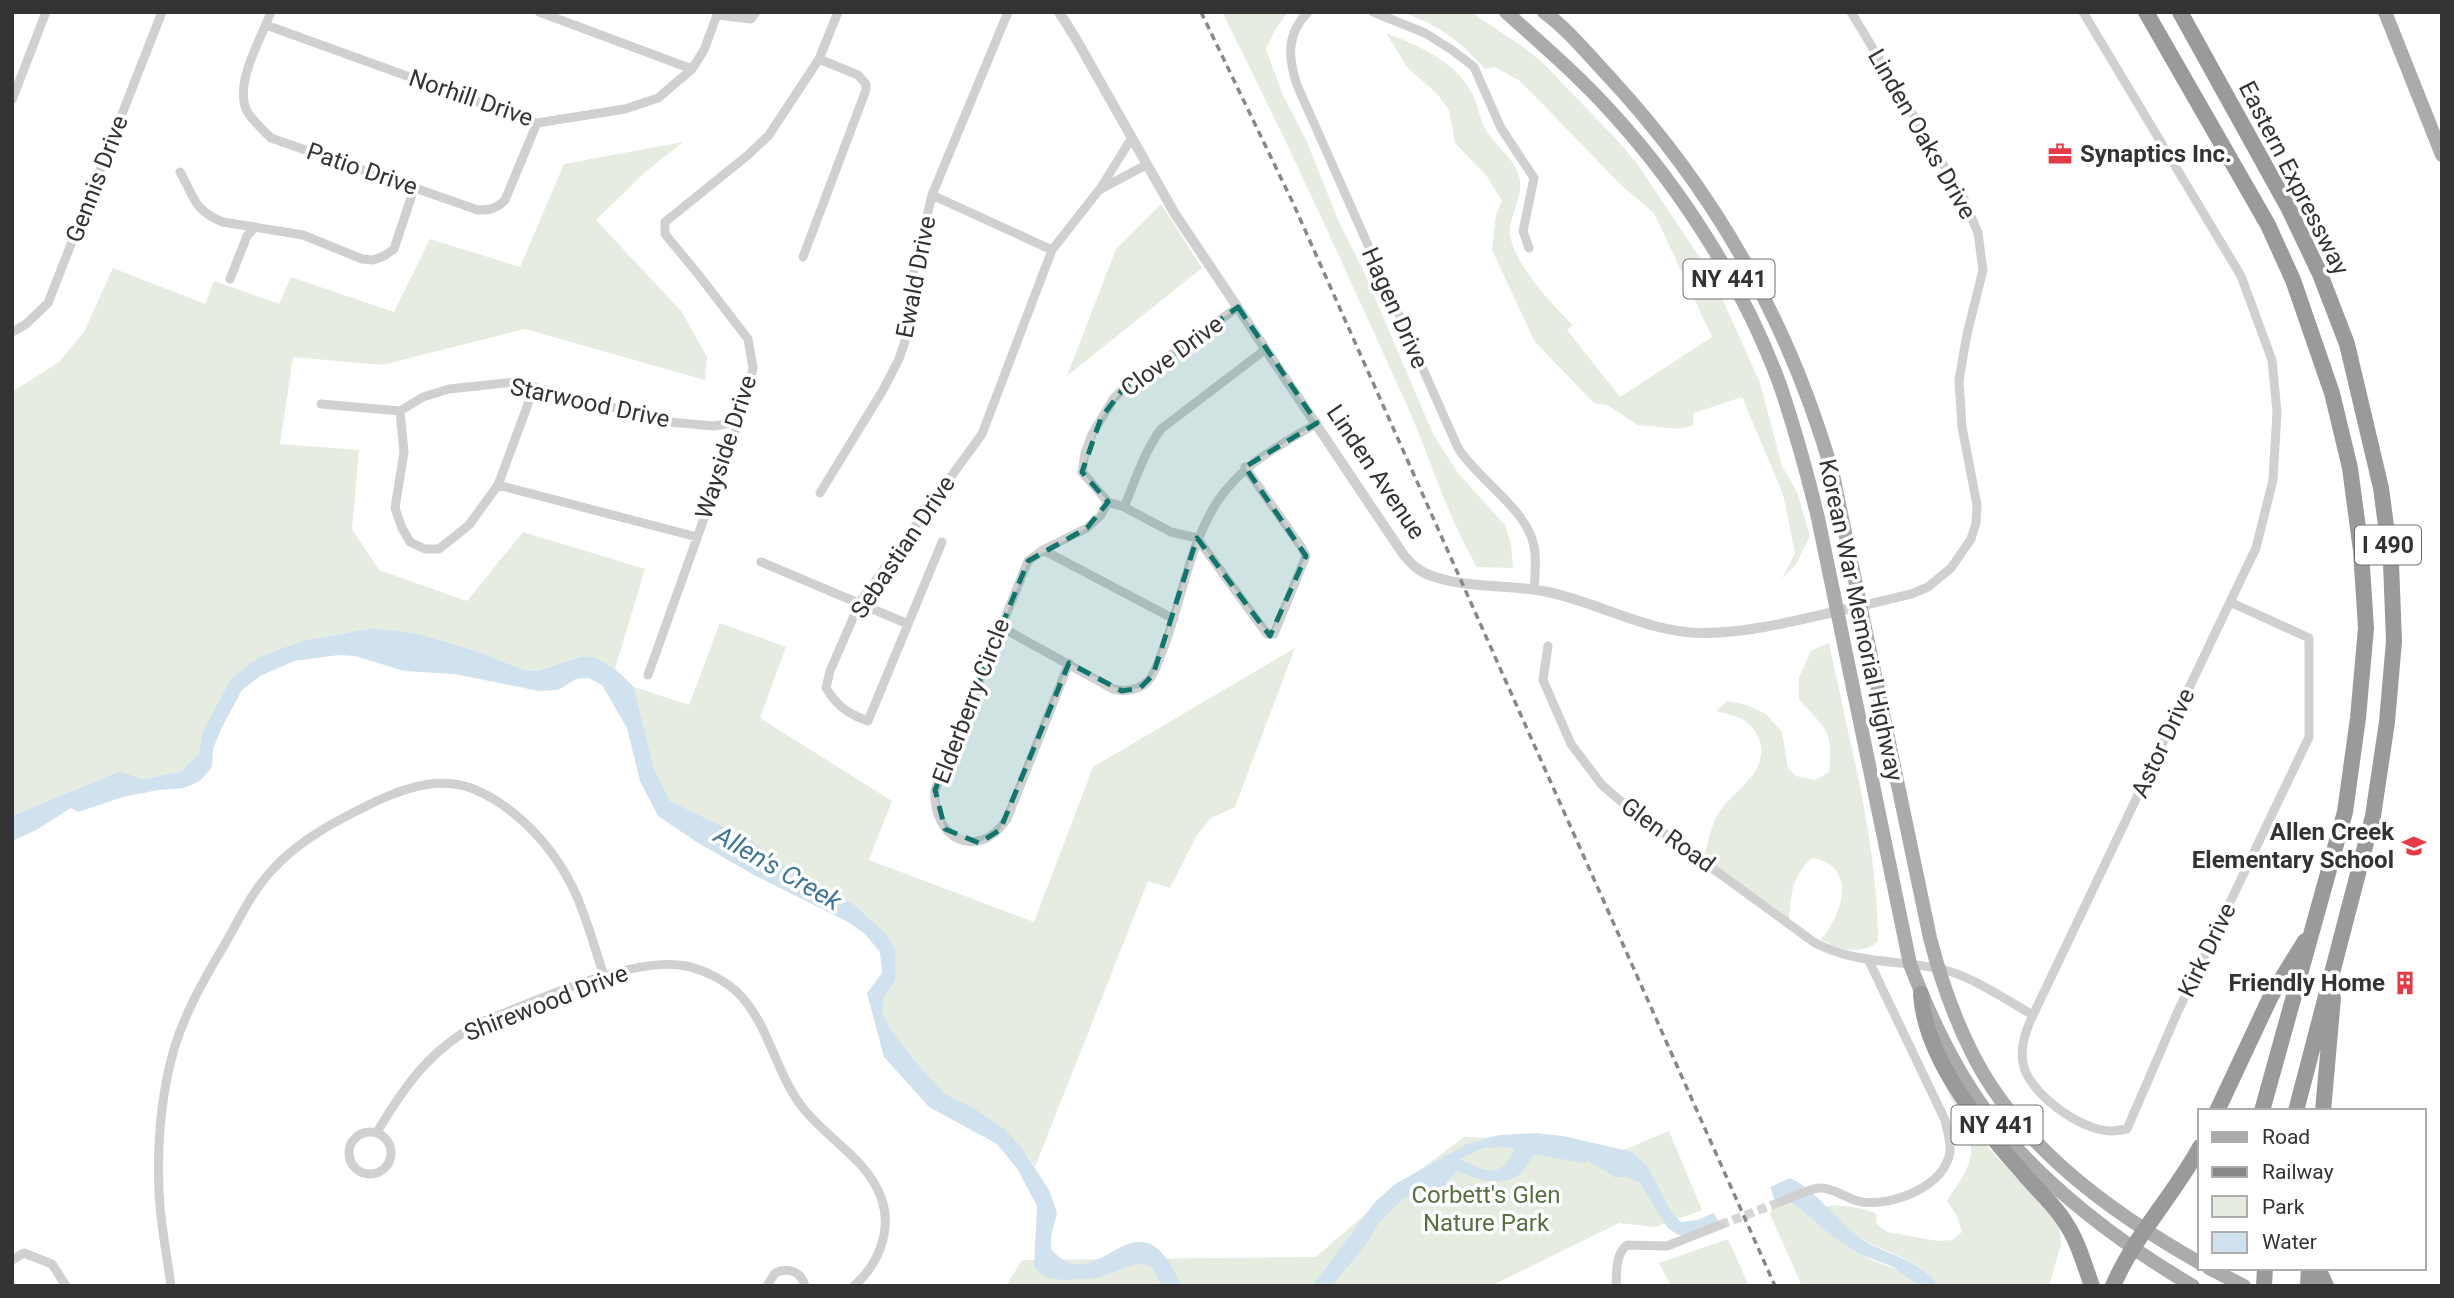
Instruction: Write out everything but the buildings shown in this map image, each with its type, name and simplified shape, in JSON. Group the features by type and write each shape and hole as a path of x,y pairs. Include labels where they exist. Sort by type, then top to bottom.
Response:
{"highway":[{"name":"Eastern Expressway","path":"2146,12 2268,225 2293,280 2332,393 2350,468 2361,551 2366,628 2358,718 2345,812 2263,1109"},
{"name":"Eastern Expressway","path":"2180,12 2288,207 2320,274 2347,344 2381,488 2390,563 2394,642 2387,722 2373,816 2297,1109"},
{"path":"2218,1109 2271,996 2314,927"},
{"path":"2323,1109 2338,948"},
{"path":"1922,994 1923,1014 1933,1041 1959,1092 1998,1145 2064,1220 2080,1250 2092,1286"},
{"path":"2113,1286 2133,1249 2179,1184 2198,1151"},
{"path":"2319,1270 2326,1286"}],"main road":[{"name":"Korean War Memorial Highway","path":"1506,12 1556,56 1614,114 1665,177 1725,270 1780,385 1802,456 1838,611 1910,964 1922,994 1959,1068 1992,1119 2038,1169 2133,1249"},
{"name":"Korean War Memorial Highway","path":"1544,12 1635,106 1681,161 1718,215 1760,289 1792,356 1821,432 1833,475 1930,938 1951,1006 1972,1054 2015,1117 2036,1141 2080,1182 2146,1231"},
{"path":"2385,12 2442,155"},
{"name":"NY 441","path":"2146,1231 2198,1262"},
{"name":"NY 441","path":"2133,1249 2193,1286"},
{"path":"2213,1270 2244,1286"}],"street":[{"path":"12,100 46,12"},
{"name":"Gennis Drive","path":"12,332 25,326 48,303 162,12"},
{"name":"Patio Drive","path":"271,12 243,87 243,101 248,113 271,138 478,210 489,210 498,207 505,200 537,124"},
{"path":"539,12 692,69"},
{"path":"718,14 751,19 755,12"},
{"name":"Wayside Drive","path":"648,675 738,422 753,368 748,340 665,234 665,222 769,135 819,59 838,12"},
{"name":"Ewald Drive","path":"820,493 899,359 908,327 912,279 932,195 1008,12"},
{"name":"Linden Avenue","path":"1059,12 1175,214 1412,564 1426,574 1451,581 1534,589 1573,598 1654,626 1689,632 1728,632 1861,606"},
{"name":"Hagen Drive","path":"1308,12 1294,30 1290,43 1289,56 1297,85 1458,448 1469,464 1528,528 1536,556 1534,589"},
{"path":"1373,12 1425,33 1474,67 1501,128 1534,178 1523,232 1529,248"},
{"name":"Linden Oaks Drive","path":"1851,12 1964,199 1978,233 1983,270 1959,380 1962,427 1977,505 1976,523 1971,539 1951,568 1928,587 1861,606"},
{"name":"Astor Drive","path":"2033,1015 2256,548 2273,480 2277,412 2272,360 2241,276 2084,12"},
{"name":"Norhill Drive","path":"266,25 537,124 625,109 658,98 692,69 704,50 718,14"},
{"path":"803,257 866,90 866,83 858,75 819,59"},
{"name":"Sebastian Drive","path":"942,542 868,721 851,715 842,709 826,688 830,671 860,602 982,433 1052,250 1099,190 1131,139"},
{"name":"Sebastian Drive","path":"1099,190 1146,165"},
{"path":"180,172 195,204 202,212 223,222 303,235 362,260 373,260 394,249 415,186"},
{"path":"932,195 1052,250"},
{"path":"230,279 247,236 255,227"},
{"name":"Clove Drive","path":"1108,502 1082,472 1092,434 1114,398 1238,307"},
{"path":"1124,507 1141,466 1161,429 1266,349"},
{"name":"Starwood Drive","path":"400,411 424,397 449,389 515,382 669,422 713,426 738,422"},
{"path":"321,404 400,411 404,452 395,508 410,542 425,549 439,549 469,525 498,485 534,388"},
{"path":"1001,627 1113,689 1131,691 1140,688 1153,676 1174,619 1197,538 1218,501 1245,467 1317,423"},
{"path":"1108,502 1124,507 1171,532 1197,538 1270,636 1274,634 1306,556 1245,467"},
{"path":"498,485 697,537"},
{"name":"Elderberry Circle","path":"1069,663 1007,819 990,839 979,843 956,838 945,829 938,816 934,804 935,790 1012,595 1028,561 1043,550 1087,528 1101,515 1108,502"},
{"path":"1043,550 1174,619"},
{"path":"761,562 908,624"},
{"name":"Kirk Drive","path":"2033,1015 2022,1048 2023,1065 2034,1086 2071,1117 2090,1126 2109,1131 2127,1129 2178,1011 2309,737 2309,639 2230,602"},
{"name":"Glen Road","path":"1548,646 1543,680 1571,744 1602,785 1625,804 1815,943 1845,956 1939,969"},
{"path":"170,1286 159,1193 159,1162 164,1101 182,1024 256,891 272,869 308,839 350,814 419,786 457,784 475,790 497,801 518,817 558,862 573,887 604,976"},
{"path":"1783,1201 1817,1189 1826,1189 1858,1201 1869,1202 1914,1192 1936,1178 1950,1153 1945,1120 1869,961"},
{"name":"Shirewood Drive","path":"377,1132 407,1085 445,1044 482,1022 604,976 665,963 686,966 724,982 752,1009 779,1070 802,1107 864,1169 881,1198 886,1221 883,1237 872,1266 854,1286"},
{"path":"1939,969 1963,977 2033,1015"},
{"name":"Shirewood Drive","path":"377,1132 388,1141 391,1154 389,1161 386,1167 373,1174 360,1172 350,1161 349,1147 357,1135 377,1132"},
{"path":"1616,1286 1618,1258 1627,1245 1667,1246 1720,1225"},
{"path":"12,1260 24,1253 52,1264 66,1286"},
{"path":"767,1286 775,1273 787,1270 799,1275 806,1286"}],"highlighted area":[{"path":"1238,307 1317,423 1245,467 1306,556 1270,636 1197,538 1153,675 1140,688 1122,691 1069,663 1000,830 979,843 945,829 935,790 1028,561 1087,528 1108,502 1082,472 1101,418 1123,389"}],"green space":[{"path":"1222,12 1288,12 1266,49 1282,93 1307,142 1338,220 1364,272 1433,434 1458,473 1505,525 1511,544 1513,568 1477,567 1466,547 1361,303"},
{"path":"1402,12 1471,12 1543,63 1638,165 1712,276 1760,383 1782,466 1797,492 1810,536 1796,564 1782,579 1795,553 1783,494 1742,397 1694,413 1693,425 1679,429 1638,425 1607,405 1594,403 1535,342 1492,250 1496,215 1502,201 1486,175 1455,143 1449,110 1438,95 1407,67 1386,33 1423,49 1446,63 1472,93 1485,128 1513,163 1519,176 1519,196 1510,228 1516,253 1533,280 1573,325 1567,330 1620,397 1712,337 1654,213 1622,186 1520,81 1495,67 1485,69 1448,34"},
{"path":"683,142 644,173 596,220 682,312 707,357 705,380 525,329 382,365 293,357 280,444 359,450 352,529 379,570 467,601 523,532 645,569 615,669 595,657 583,656 537,671 524,670 476,651 419,634 373,628 302,641 261,656 202,733 199,754 180,772 142,779 120,771 12,816 12,392 59,362 84,332 113,268 205,304 214,281 279,304 291,277 394,312 430,239 520,267 564,164"},
{"path":"1161,204 1202,268 1067,376 1116,249"},
{"path":"720,623 786,647 760,718 892,801 869,860 1034,922 1093,767 1295,648 1235,807 1211,818 1197,835 1170,888 1148,881 1035,1167 1022,1148 975,1110 945,1094 894,1034 882,1013 884,998 895,981 895,949 751,840 670,801 654,769 634,687 689,705"},
{"path":"1829,643 1868,829 1877,904 1878,942 1857,950 1842,949 1821,939 1835,917 1842,892 1836,871 1826,863 1812,858 1800,871 1792,894 1789,919 1703,858 1717,816 1755,772 1761,751 1756,732 1748,723 1716,711 1727,701 1747,705 1766,714 1782,732 1788,768 1796,776 1815,780 1829,772 1829,738 1821,724 1799,699 1799,678 1811,651"},
{"path":"1946,1085 1985,1144 2059,1224 2061,1244 2049,1286 1938,1286 1932,1277 1916,1265 1856,1235 1825,1207 1859,1208 1877,1214 1876,1223 1887,1232 1938,1241 1952,1240 1962,1232 1957,1216 1947,1201 1970,1160 1970,1140 1961,1114"},
{"name":"Corbett's Glen Nature Park","path":"1669,1131 1702,1210 1655,1227 1619,1223 1491,1286 1006,1286 1022,1260 1316,1257 1393,1190 1464,1137 1542,1140 1621,1151"},
{"path":"1786,1196 1847,1246 1905,1274 1920,1286 1802,1286 1770,1214 1775,1201"},
{"path":"1728,1239 1749,1286 1671,1286 1659,1263"}],"water":[{"name":"Allen's Creek","path":"373,628 419,634 476,651 524,670 537,671 583,656 595,657 615,669 634,687 654,769 670,801 751,840 784,865 853,904 885,933 895,949 895,981 884,998 882,1013 894,1034 945,1094 975,1109 1004,1129 1022,1148 1049,1190 1057,1213 1051,1237 1053,1252 1067,1262 1081,1264 1131,1243 1149,1244 1157,1248 1169,1261 1181,1286 1162,1286 1152,1267 1139,1263 1097,1278 1063,1280 1045,1277 1034,1267 1037,1206 1018,1170 997,1144 929,1107 884,1057 867,993 882,973 880,952 865,934 848,922 756,876 698,843 658,816 640,781 627,728 602,685 589,678 576,679 558,690 539,691 455,674 404,671 355,656 339,655 294,661 260,676 242,690 213,749 212,767 200,781 184,788 123,797 78,812 71,808 36,830 12,841 12,816 120,771 142,779 180,772 199,754 202,733 231,679 261,656 302,641"},
{"path":"1536,1133 1563,1136 1632,1152 1648,1167 1671,1212 1681,1222 1697,1220 1714,1213 1719,1223 1686,1235 1678,1235 1668,1228 1639,1182 1626,1177 1614,1177 1587,1160 1583,1163 1534,1154 1522,1172 1510,1179 1486,1180 1456,1171 1444,1186 1405,1197 1378,1224 1367,1243 1332,1286 1312,1286 1375,1202 1395,1184 1467,1144 1499,1135","holes":["1484,1148 1515,1148 1510,1158 1498,1169 1484,1169 1459,1159"]},
{"path":"1790,1178 1809,1190 1855,1234 1914,1264 1938,1286 1920,1286 1891,1266 1859,1254 1831,1235 1786,1197 1775,1201 1770,1187"}],"tunnel":[{"path":"1720,1225 1780,1202"}],"railway":[{"path":"1201,12 1293,203 1775,1286"}],"place":[{"name":"Synaptics Inc.","path":"2060,154"},
{"name":"Allen Creek Elementary School","path":"2414,846"},
{"name":"Friendly Home","path":"2405,983"}]}
